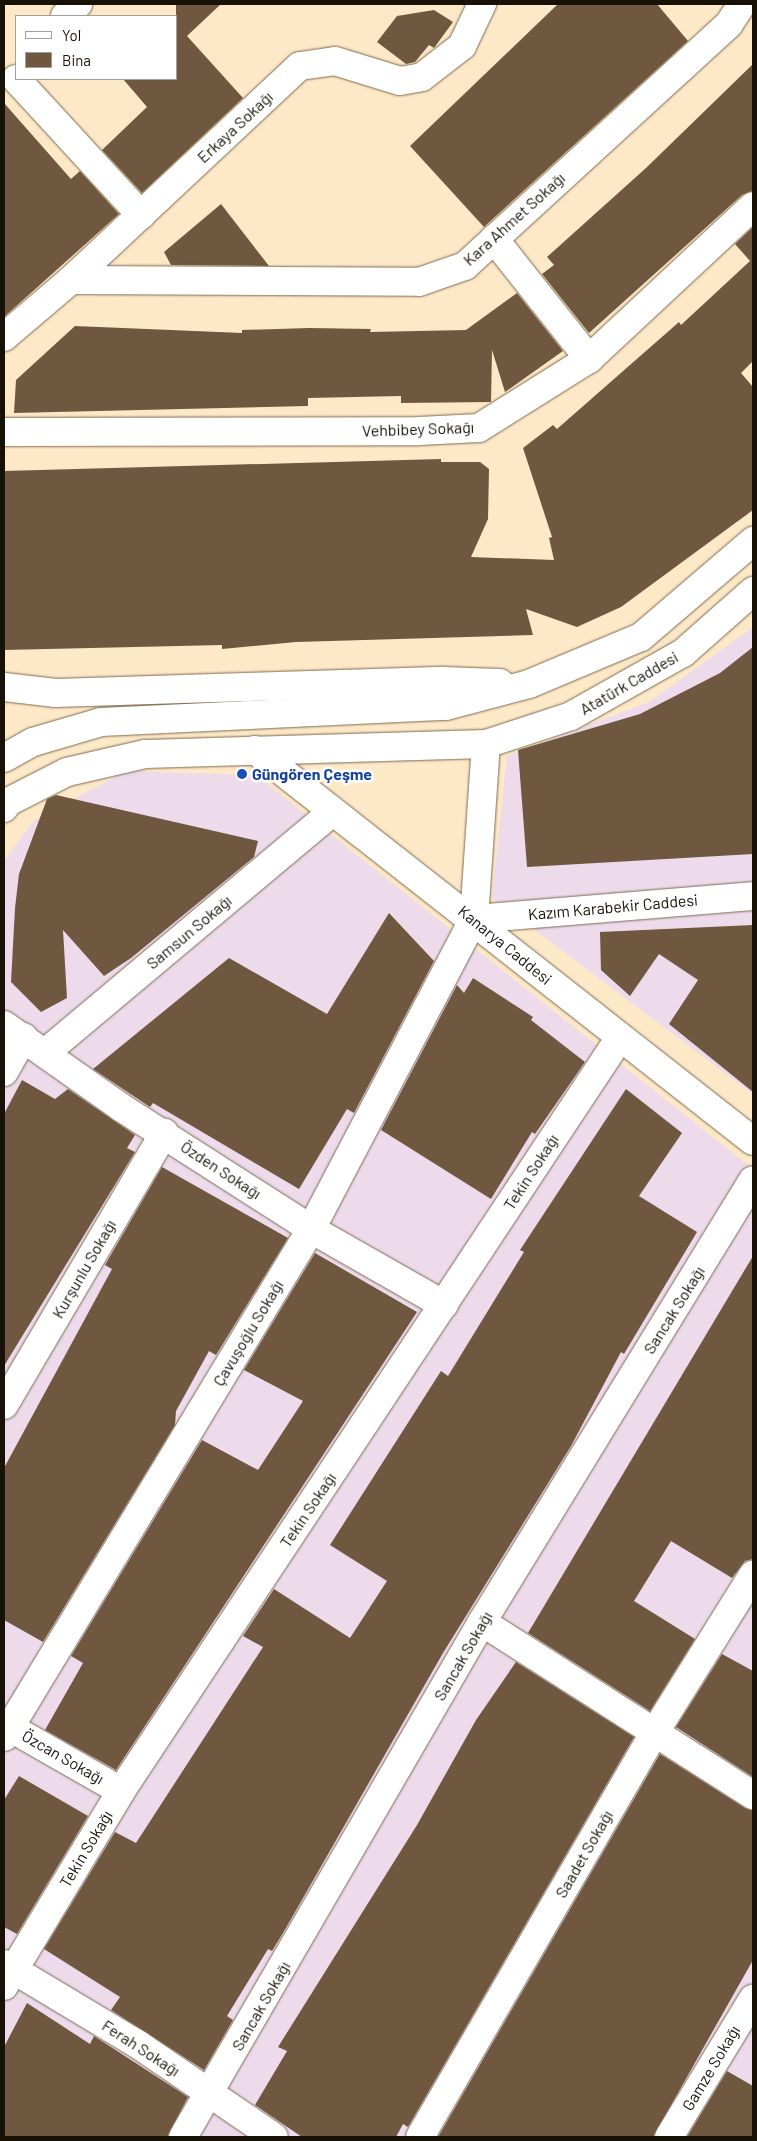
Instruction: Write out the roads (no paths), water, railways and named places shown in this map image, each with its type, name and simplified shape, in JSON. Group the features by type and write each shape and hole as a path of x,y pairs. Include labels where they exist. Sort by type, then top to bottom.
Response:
{"street":[{"path":"66,15 78,4"},
{"name":"Erkaya Sokağı","path":"4,338 71,280 300,66 334,61 400,81 422,77 462,46 482,4"},
{"name":"Kara Ahmet Sokağı","path":"71,280 419,282 465,266 729,24 742,4"},
{"path":"19,80 141,215"},
{"name":"Vehbibey Sokağı","path":"4,432 419,431 479,428 589,359 753,206"},
{"path":"494,239 589,359"},
{"name":"Atatürk Caddesi","path":"4,758 33,742 101,722 446,706 529,684 641,637 753,541"},
{"name":"Atatürk Caddesi","path":"4,808 8,802 67,772 135,756 255,750 486,744 571,716 666,662 683,652 753,591"},
{"path":"4,687 56,693 444,681 529,684"},
{"path":"474,919 486,744"},
{"name":"Kanarya Caddesi","path":"255,750 332,812 474,919 619,1038 753,1142"},
{"name":"Samsun Sokağı","path":"4,1072 24,1038 332,812"},
{"name":"Kazım Karabekir Caddesi","path":"474,919 753,896"},
{"name":"Çavuşoğlu Sokağı","path":"6,1729 311,1229 474,919"},
{"name":"Özden Sokağı","path":"24,1038 122,1108 311,1229 444,1305"},
{"name":"Tekin Sokağı","path":"7,1973 121,1791 619,1038"},
{"name":"Kurşunlu Sokağı","path":"4,1405 164,1134"},
{"name":"Sancak Sokağı","path":"183,2137 210,2094 482,1622 753,1180"},
{"name":"Saadet Sokağı","path":"420,2137 654,1734 753,1575"},
{"path":"482,1622 654,1734 753,1795"},
{"name":"Özcan Sokağı","path":"6,1729 121,1791"},
{"name":"Ferah Sokağı","path":"7,1973 139,2045 274,2137"},
{"name":"Gamze Sokağı","path":"669,2137 753,1999"}],"place":[{"name":"Güngören Çeşme","path":"242,774"}]}
